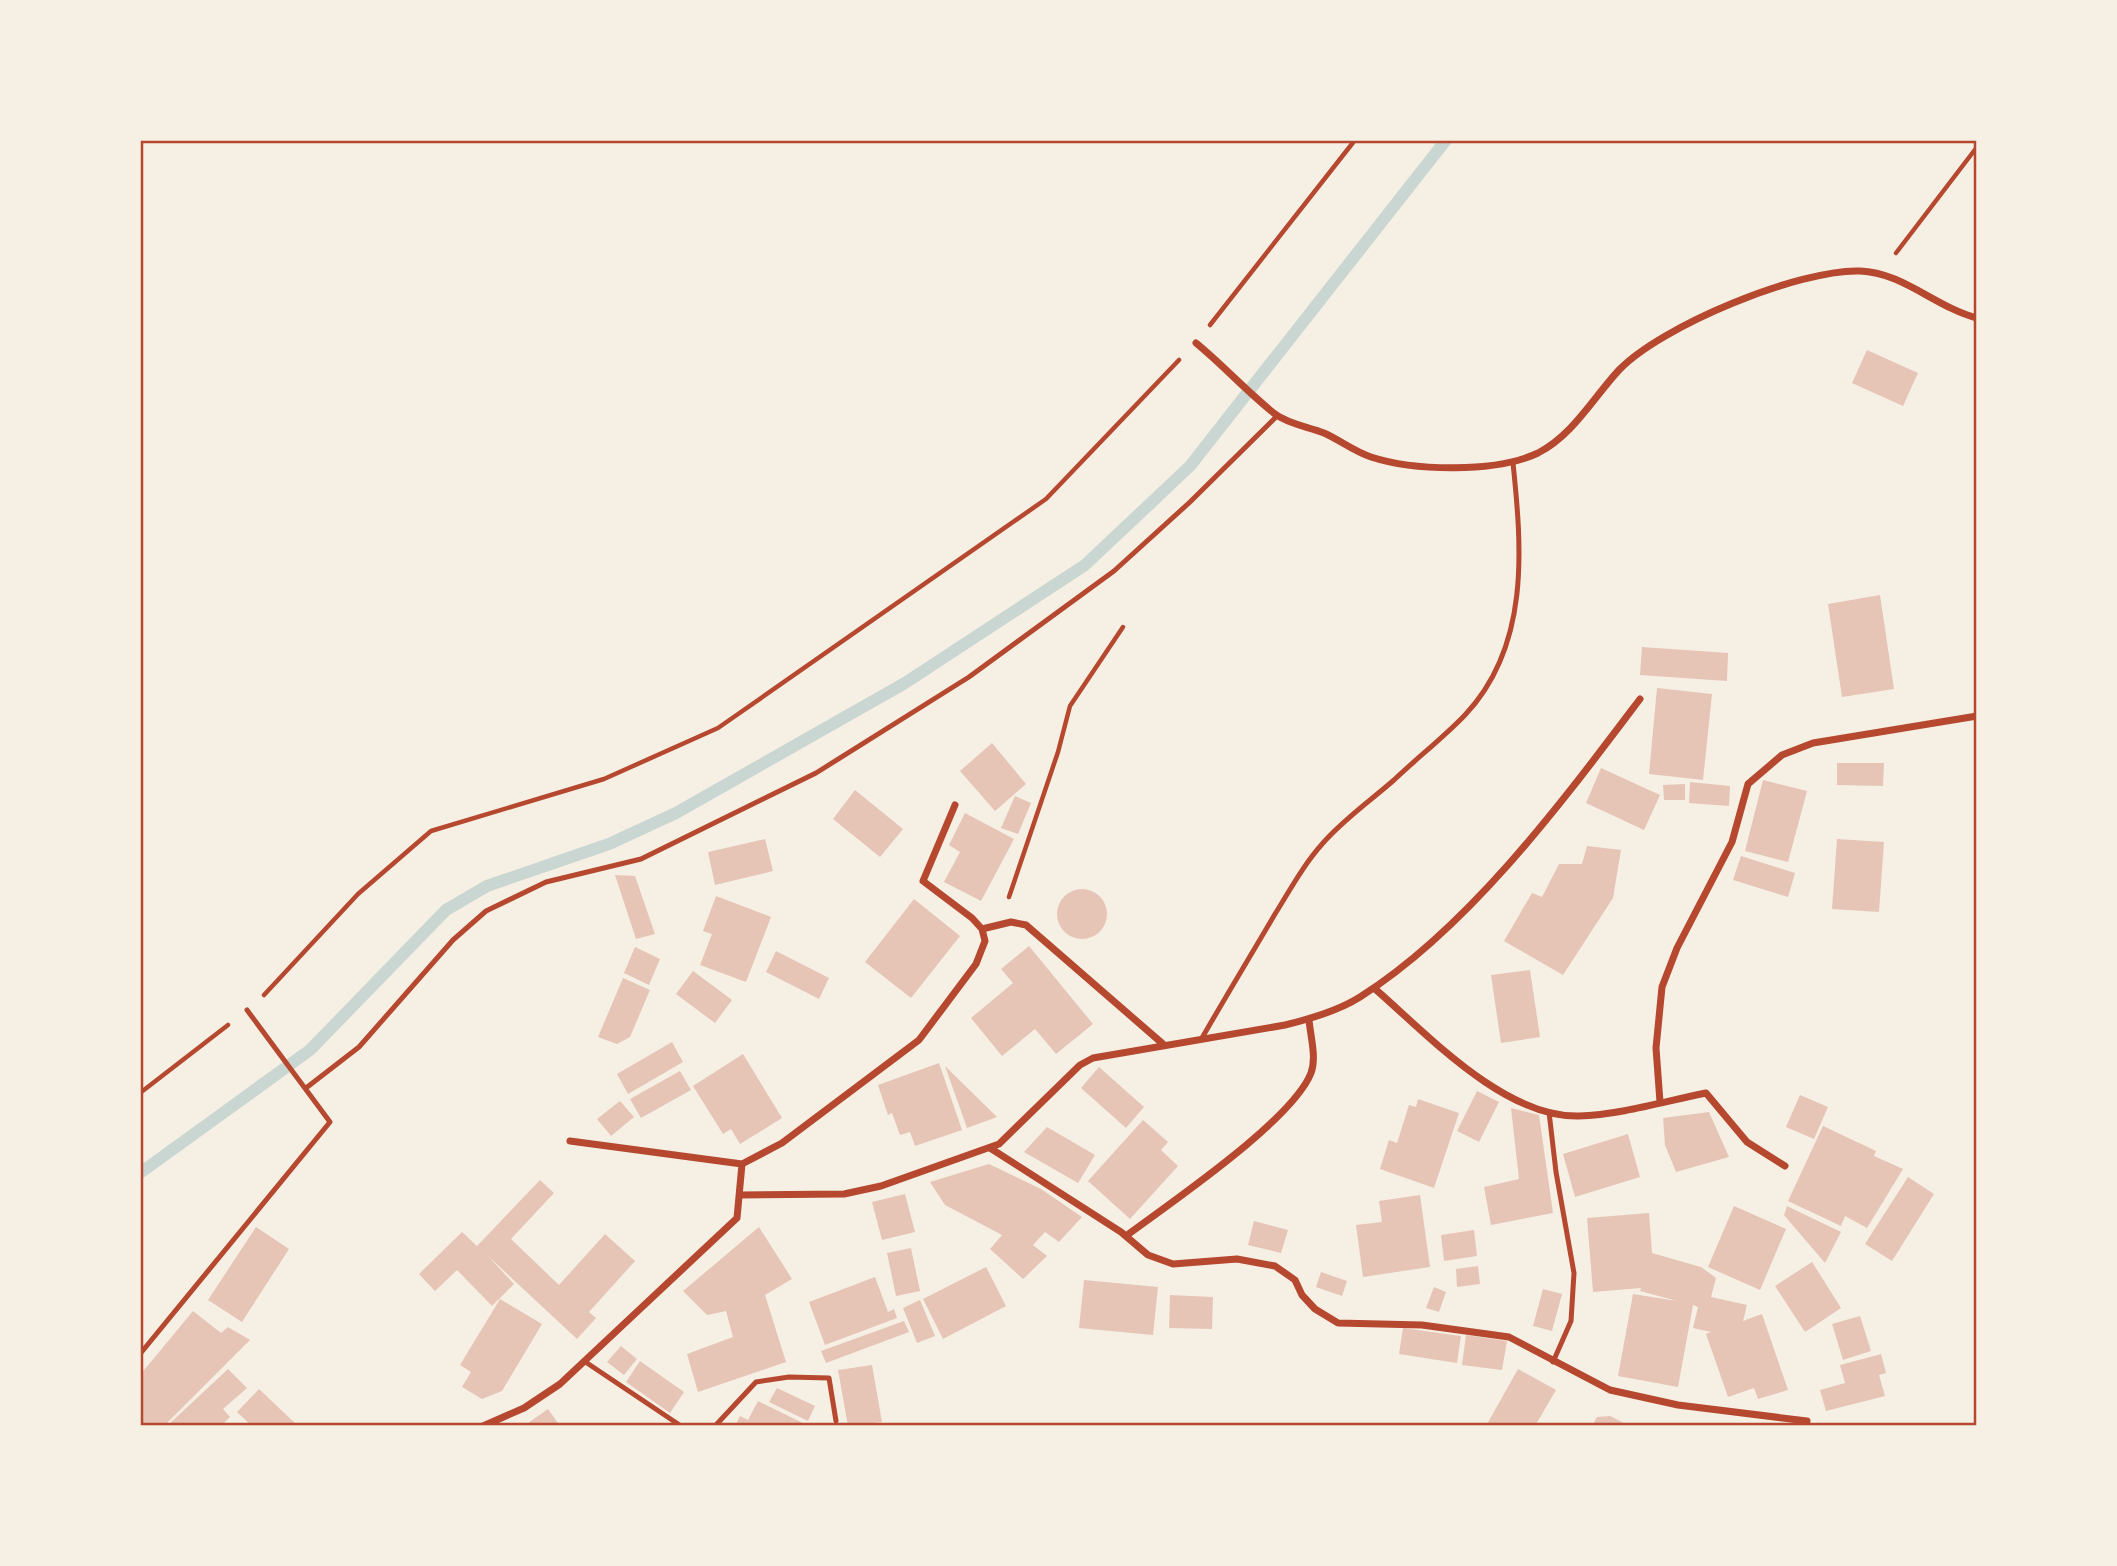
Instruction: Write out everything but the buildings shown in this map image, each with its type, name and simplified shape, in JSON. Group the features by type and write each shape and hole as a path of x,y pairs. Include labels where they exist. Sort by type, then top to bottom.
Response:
{"street":[{"path":"1196,343 1277,416 1327,434 1350,449 1373,458 1464,468 1513,463 1539,452 1583,415 1620,370 1670,334 1737,302 1808,276 1864,271 1889,278 1977,318"},
{"path":"740,1195 844,1195 881,1186 999,1144 1080,1065 1110,1053 1309,1019 1358,999 1449,925 1506,865 1557,808 1640,699"},
{"path":"1660,1102 1657,1048 1662,987 1677,948 1732,842 1748,784 1782,755 1813,743 1977,716"},
{"path":"570,1141 742,1164 782,1143 919,1040 976,964 985,941 982,929 972,918 923,881 955,805"},
{"path":"982,929 1011,922 1026,925 1163,1044"},
{"path":"1374,988 1483,1081 1549,1112 1579,1116 1706,1093 1747,1142 1784,1166"},
{"path":"1126,1236 1247,1143 1290,1104 1311,1072 1313,1055 1309,1019"},
{"path":"990,1148 1126,1236 1149,1255 1173,1264 1237,1259 1275,1266 1295,1280 1302,1295 1315,1309 1338,1322 1422,1325 1509,1337 1610,1390 1678,1405 1807,1421 1806,1426"},
{"path":"483,1426 524,1408 560,1384 737,1218 742,1164"}],"lane":[{"path":"306,1088 359,1047 453,940 486,911 546,882 641,859 816,774 969,677 1114,571 1190,502 1277,416"},
{"path":"1202,1038 1290,891 1321,845 1343,822 1466,714 1485,688 1506,641 1515,611 1521,575 1521,538 1513,463"},
{"path":"140,1354 330,1122 247,1010"},
{"path":"1549,1112 1556,1172 1574,1273 1571,1321 1553,1362"},
{"path":"584,1361 681,1426"},
{"path":"715,1426 755,1382 789,1377 829,1378 836,1421"}],"path":[{"path":"140,1093 262,998 358,894 431,831 604,779 718,728 1046,499 1196,343 1354,140"},
{"path":"1889,278 1896,253 1977,147"},
{"path":"1000,925 1058,752 1070,706 1123,627"}],"waterway":[{"path":"140,1173 310,1050 446,910 487,886 609,844 676,813 905,683 1085,565 1190,466 1446,140"}]}
